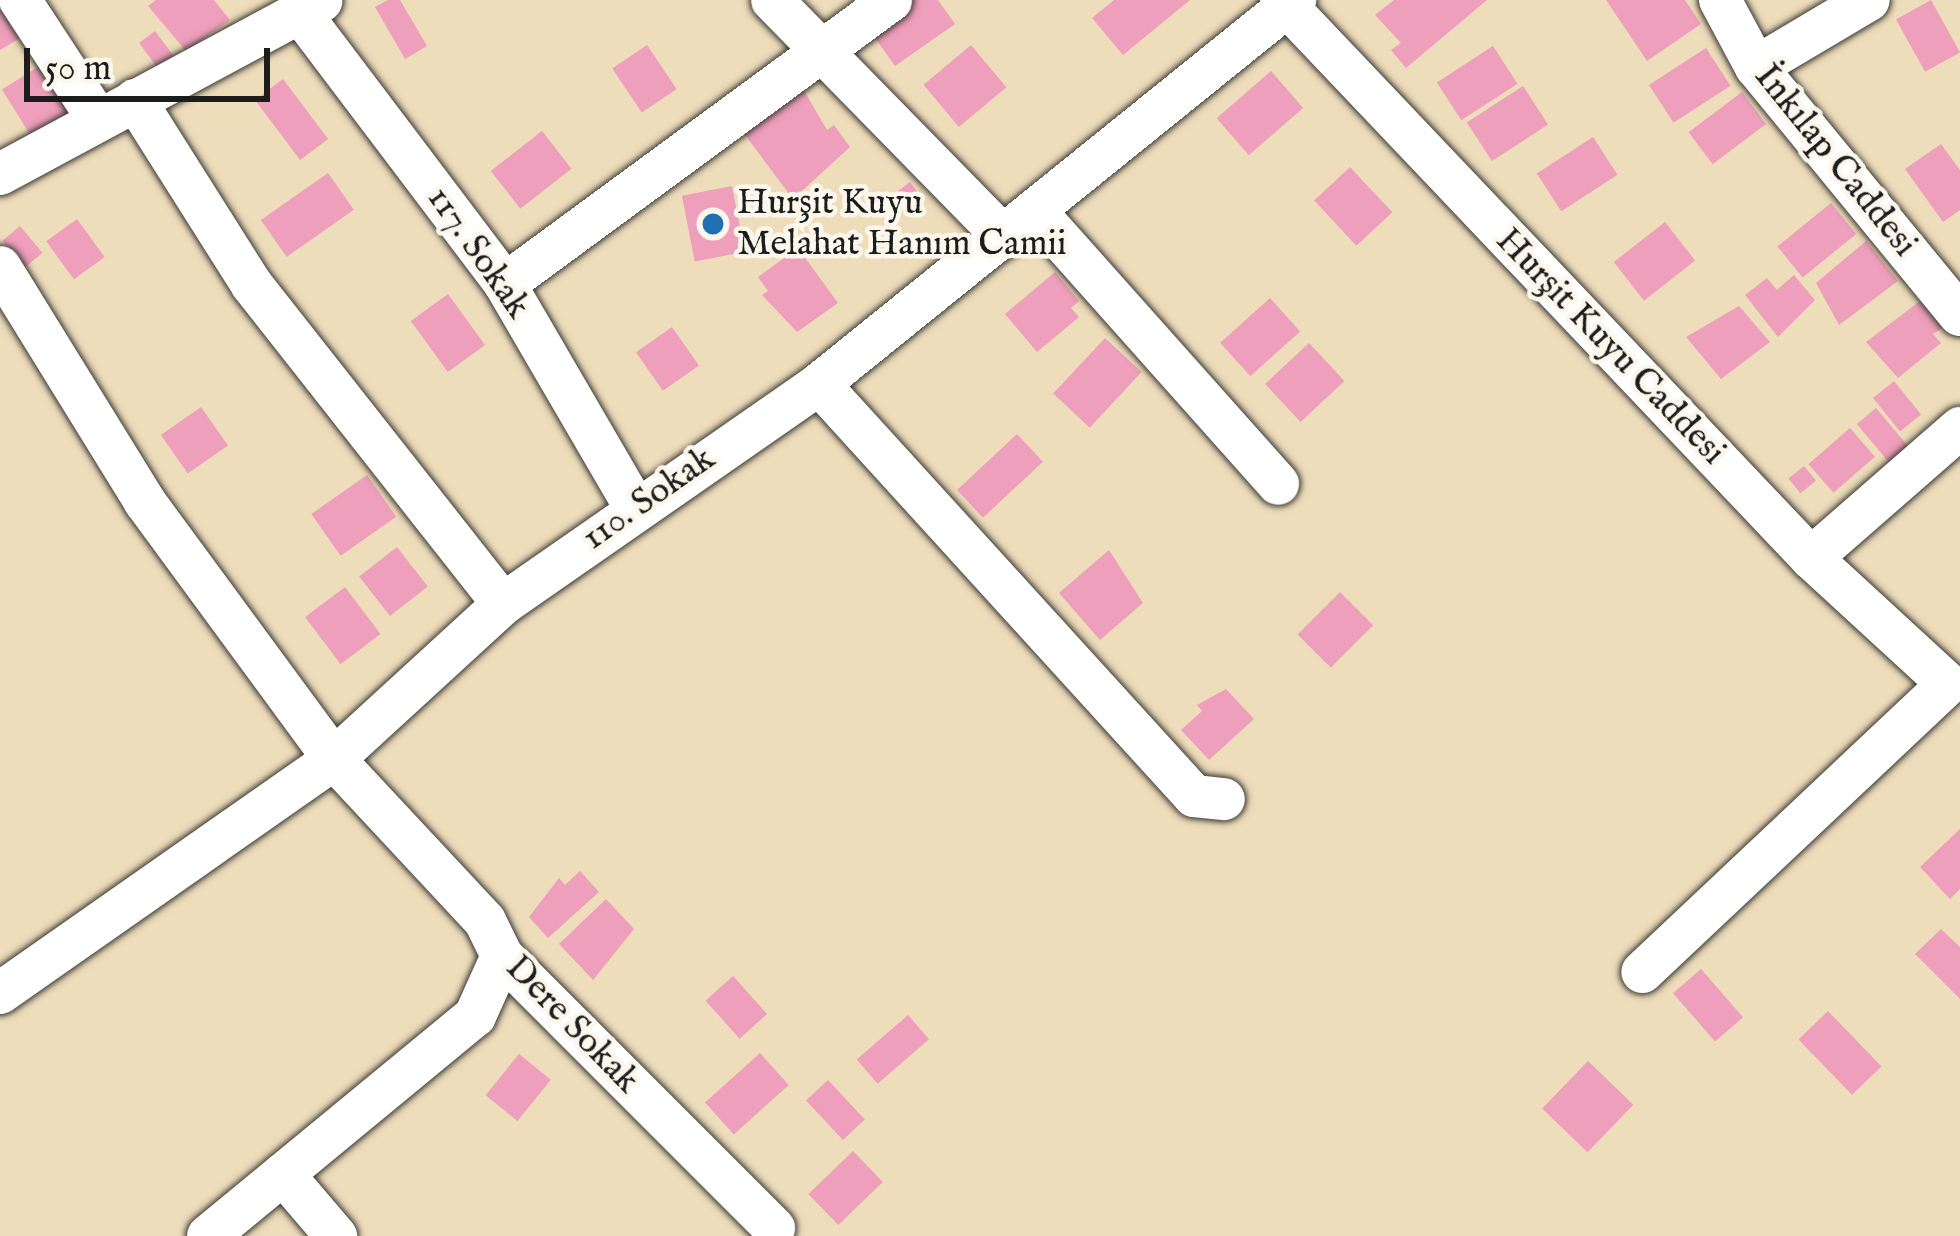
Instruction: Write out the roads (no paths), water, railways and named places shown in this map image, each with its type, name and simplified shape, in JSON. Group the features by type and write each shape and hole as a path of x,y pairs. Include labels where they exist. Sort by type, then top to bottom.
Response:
{"street":[{"path":"20,0 116,109 503,604"},
{"path":"772,0 1020,225 1278,484"},
{"path":"505,284 891,0"},
{"name":"İnkılap Caddesi","path":"1720,0 1756,67 1945,269 1960,315"},
{"path":"1756,67 1869,0"},
{"name":"110. Sokak","path":"0,993 334,759 503,604 634,506 819,384 1020,225 1287,2"},
{"name":"Hurşit Kuyu Caddesi","path":"1287,2 1811,559 1948,684 1642,972"},
{"path":"0,174 312,7"},
{"name":"117. Sokak","path":"312,7 505,284 634,506"},
{"name":"Dere Sokak","path":"0,267 145,502 334,759 485,921 502,956 774,1228"},
{"path":"819,384 1194,796 1224,800"},
{"path":"1811,559 1960,428"},
{"path":"208,1236 475,1016 502,956"},
{"path":"283,1174 336,1236"}],"place":[{"name":"Hurşit Kuyu Melahat Hanım Camii","path":"713,224"}]}
